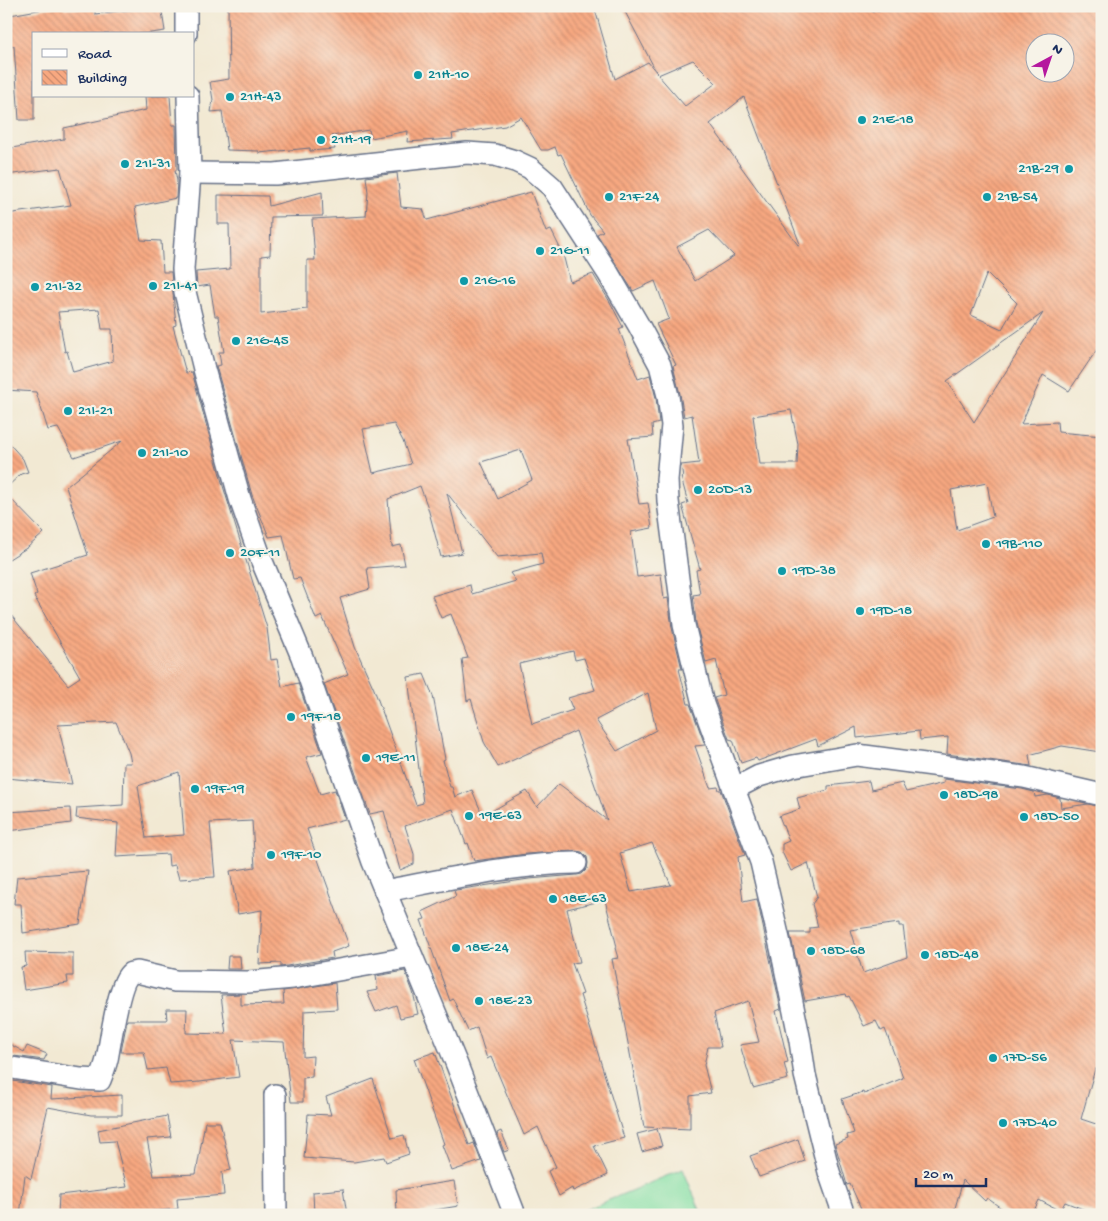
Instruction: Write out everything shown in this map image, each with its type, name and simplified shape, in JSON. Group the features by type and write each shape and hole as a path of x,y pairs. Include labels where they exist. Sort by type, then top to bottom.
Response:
{"street":[{"path":"186,6 186,32"},
{"path":"188,98 190,173 183,279 204,369 240,499 261,559 302,657 373,862 515,1215"},
{"path":"190,173 275,174 467,153 496,155 530,168 552,187 626,303 654,353 664,378 672,425 667,480 668,501 684,625 703,704 760,862 781,948 805,1075 829,1172 844,1215"},
{"path":"734,789 748,780 793,766 857,755 1024,777 1102,795"},
{"path":"385,891 502,869 555,863 576,863"},
{"path":"6,1067 81,1079 100,1080 108,1055 109,1043 122,989 126,978 131,972 175,981 248,982 293,978 412,957"},
{"path":"275,1095 276,1215"}],"green space":[{"path":"683,1169 702,1215 573,1215"}],"building":[{"path":"60,6 64,6 65,9 95,8 95,14 161,6 165,31 32,32 34,120 19,120 14,46 8,46 10,15"},
{"path":"239,6 260,6 260,8 594,6 615,79 648,62 657,73 622,6 870,6 872,12 901,6 1102,6 1102,342 1069,391 1043,375 1021,424 1057,422 1058,432 1102,436 1102,742 1100,752 1062,746 1029,755 1031,766 947,754 948,737 920,740 919,731 857,738 856,727 818,746 816,739 758,761 756,758 741,763 733,740 729,739 714,698 724,695 716,660 706,663 696,623 693,595 700,594 696,570 700,569 682,505 688,503 681,477 683,477 681,465 699,463 692,415 684,417 673,366 676,365 656,324 669,319 655,281 633,291 597,234 603,231 590,215 561,154 558,155 555,147 541,150 521,117 505,126 452,134 453,139 407,142 408,131 371,138 369,130 332,136 335,149 310,151 310,148 259,153 259,151 227,150 222,111 211,112 213,100 210,82 229,79 228,7","holes":["693,60 716,83 685,106 658,75","744,97 800,244 798,245 710,124","709,230 734,256 695,281 677,247","987,273 1017,303 1002,329 971,315","1043,313 974,422 947,381","791,410 798,444 797,464 760,464 753,416","987,483 993,517 957,530 951,490"]},
{"path":"145,98 170,98 172,125 176,125 176,198 135,207 141,240 161,241 163,272 171,272 176,325 173,326 186,373 192,372 223,486 267,628 271,660 277,659 282,687 298,683 322,753 306,757 320,794 335,790 345,819 307,829 349,946 332,952 333,958 281,967 281,963 259,964 262,910 238,914 230,871 255,867 252,821 210,823 215,877 179,879 175,865 169,866 168,854 116,857 118,823 76,818 77,808 123,805 124,763 131,763 129,753 116,722 58,725 72,784 6,778 6,609 68,685 80,677 34,596 37,594 30,573 88,555 66,487 122,441 74,457 58,428 48,430 36,392 6,390 6,214 71,205 60,168 6,175 6,149 64,139 64,128 146,110","holes":["99,309 102,329 112,329 113,361 73,372 67,351 65,352 58,312","179,772 184,835 146,838 138,786"]},
{"path":"397,173 401,207 423,209 427,220 531,192 546,232 551,230 563,254 570,282 593,274 623,327 619,329 638,379 650,375 656,398 659,423 652,425 653,437 628,439 639,504 648,503 652,528 631,532 637,577 661,574 664,599 668,598 672,628 682,669 679,669 688,704 690,704 705,745 695,746 710,788 718,787 721,790 745,855 738,857 743,902 757,899 781,1009 776,1011 788,1062 784,1063 788,1079 753,1088 740,1045 759,1042 748,1001 714,1013 721,1047 708,1047 704,1065 711,1093 690,1096 690,1129 644,1127 612,959 618,958 615,948 617,947 605,900 567,909 580,962 572,963 583,994 580,995 624,1138 594,1146 608,1175 573,1191 572,1188 559,1196 548,1171 556,1167 538,1127 524,1135 491,1057 487,1059 477,1027 468,1031 453,999 450,1001 421,920 425,919 422,912 456,896 454,891 456,890 529,879 582,874 587,869 587,857 582,852 575,851 526,854 474,861 453,809 405,826 414,854 414,864 400,870 384,811 370,814 324,684 348,674 322,616 316,619 300,578 293,579 283,535 269,537 252,495 216,366 221,365 219,352 224,352 210,285 197,287 196,272 230,269 229,224 218,224 218,195 268,196 269,206 322,192 323,216 271,217 270,255 261,256 261,314 307,309 307,260 315,260 312,219 366,216 368,192 366,177","holes":["394,424 403,441 411,464 373,473 363,429","521,450 532,480 498,499 481,462","420,486 441,557 462,553 447,493 497,557 541,553 543,564 510,573 516,581 472,594 470,585 432,596 441,618 451,614 468,658 462,659 467,701 471,699 484,742 498,767 576,731 607,820 559,784 537,807 527,791 483,816 472,790 455,797 452,787 450,787 443,760 445,759 433,696 424,674 408,677 423,803 416,805 374,689 355,647 340,598 370,589 367,568 405,565 401,545 392,547 388,499","573,651 575,660 584,658 595,690 568,698 573,710 532,724 519,664","648,693 656,730 617,751 596,720","652,843 671,885 631,892 620,853"]},
{"path":"6,440 23,459 28,472 21,474 6,488"},
{"path":"6,494 44,533 28,547 6,561"},
{"path":"944,779 1022,789 1034,792 1035,797 1048,795 1060,798 1061,808 1088,804 1102,807 1102,1070 1095,1069 1081,1119 1102,1126 1102,1204 1098,1215 1065,1202 1060,1211 1039,1200 1032,1215 1011,1215 987,1198 985,1201 963,1180 953,1215 864,1215 850,1184 847,1185 835,1144 848,1139 847,1135 854,1133 842,1099 863,1092 864,1094 903,1078 885,1029 881,1031 876,1021 864,1026 849,996 847,997 846,994 805,1001 790,933 810,933 810,928 818,927 812,904 817,897 808,863 791,871 782,852 782,844 789,841 779,816 800,809 797,798 828,790 828,786 869,781 871,790 902,783 906,792 944,783","holes":["899,923 899,926 903,926 907,957 863,973 850,930"]},
{"path":"70,808 71,823 8,831 8,812"},
{"path":"88,871 80,924 23,933 21,904 14,904 17,877"},
{"path":"25,952 73,953 73,976 67,976 68,983 24,990 21,967 26,966"},
{"path":"228,956 240,956 241,969 227,969"},
{"path":"405,971 413,992 418,1014 400,1018 396,1005 376,1012 367,992 378,990 376,976"},
{"path":"335,983 337,1009 304,1011 303,1057 313,1056 312,1077 303,1078 303,1102 291,1102 284,1042 233,1040 239,1077 170,1084 166,1068 148,1070 144,1052 121,1052 127,1020 167,1020 166,1009 187,1009 186,1033 226,1034 221,995 241,994 241,1005 284,1004 283,991"},
{"path":"6,1042 24,1052 27,1046 47,1054 44,1060 6,1055"},
{"path":"435,1052 469,1145 474,1143 481,1161 452,1171 414,1059"},
{"path":"373,1079 392,1138 404,1135 409,1154 386,1162 384,1157 354,1162 304,1158 308,1114 331,1115 326,1097"},
{"path":"6,1080 52,1087 51,1099 122,1095 122,1115 91,1115 48,1107 31,1179 25,1175 20,1215 6,1215"},
{"path":"167,1116 171,1137 147,1139 154,1176 196,1174 205,1122 220,1122 231,1170 222,1172 224,1195 177,1199 178,1209 123,1214 58,1215 59,1195 127,1187 115,1141 100,1142 98,1130"},
{"path":"657,1129 662,1146 642,1152 637,1134"},
{"path":"501,1131 509,1150 504,1152 497,1133"},
{"path":"798,1139 805,1161 759,1177 750,1156"},
{"path":"454,1181 458,1206 407,1215 397,1214 396,1190"},
{"path":"343,1189 347,1215 314,1215 313,1192"}],"place":[{"name":"21H-10","path":"418,75"},
{"name":"21H-43","path":"230,97"},
{"name":"21E-18","path":"862,120"},
{"name":"21H-19","path":"321,140"},
{"name":"21I-31","path":"125,164"},
{"name":"21B-29","path":"1069,169"},
{"name":"21F-24","path":"609,197"},
{"name":"21B-54","path":"987,197"},
{"name":"21G-11","path":"540,251"},
{"name":"21G-16","path":"464,281"},
{"name":"21I-41","path":"153,286"},
{"name":"21I-32","path":"35,287"},
{"name":"21G-45","path":"236,341"},
{"name":"21I-21","path":"68,411"},
{"name":"21I-10","path":"142,453"},
{"name":"20D-13","path":"698,490"},
{"name":"19B-110","path":"986,544"},
{"name":"20F-11","path":"230,553"},
{"name":"19D-38","path":"782,571"},
{"name":"19D-18","path":"860,611"},
{"name":"19F-18","path":"291,717"},
{"name":"19E-11","path":"366,758"},
{"name":"19F-19","path":"195,789"},
{"name":"18D-98","path":"944,795"},
{"name":"19E-63","path":"469,816"},
{"name":"18D-50","path":"1024,817"},
{"name":"19F-10","path":"271,855"},
{"name":"18E-63","path":"553,899"},
{"name":"18E-24","path":"456,948"},
{"name":"18D-68","path":"811,951"},
{"name":"18D-48","path":"925,955"},
{"name":"18E-23","path":"479,1001"},
{"name":"17D-56","path":"993,1058"},
{"name":"17D-40","path":"1003,1123"}]}
